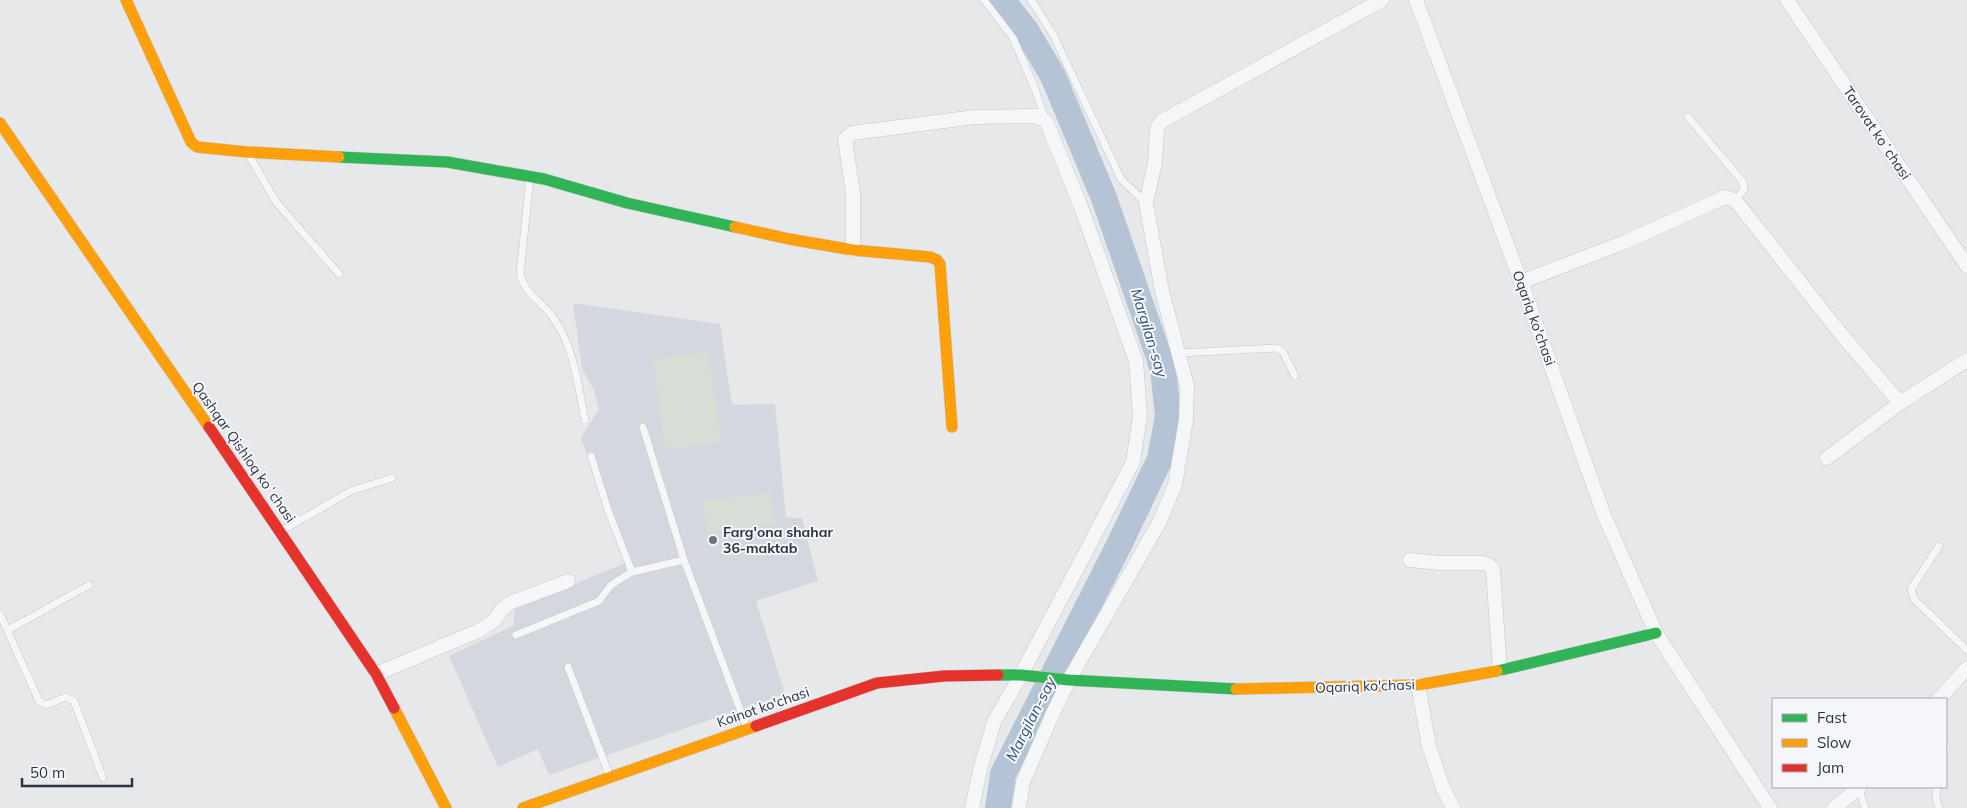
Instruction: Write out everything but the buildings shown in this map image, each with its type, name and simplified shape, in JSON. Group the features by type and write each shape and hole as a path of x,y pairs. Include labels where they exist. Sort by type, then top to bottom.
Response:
{"street":[{"path":"126,0 191,142 197,147 248,152 447,162 530,176 627,203 789,239 853,250 930,257 937,260 940,264 952,427"},
{"path":"1019,808 1023,782 1069,680 1160,521 1174,485 1185,428 1188,386 1162,291 1146,203 1155,163 1157,128 1162,121 1382,0"},
{"name":"Oqariq ko'chasi","path":"1416,0 1521,282 1604,515 1656,633 1770,808"},
{"name":"Tarovat koʻchasi","path":"1787,0 1967,266"},
{"path":"853,250 853,193 845,139 852,133 975,117 1036,116 1046,121 1084,215 1136,361 1140,416 1133,462 1021,675 994,722 980,770 972,808"},
{"name":"Qashqar Qishloq koʻchasi","path":"0,123 281,531 376,674 446,808"},
{"path":"1521,282 1625,242 1725,197 1735,200 1841,334 1900,403"},
{"path":"1827,458 1900,403 1967,360"},
{"path":"1410,560 1440,564 1484,563 1490,566 1493,570 1500,670"},
{"path":"376,674 478,631 495,620 503,608 512,602 568,581"},
{"name":"Oqariq ko'chasi","path":"1069,680 1249,690 1418,685 1500,670 1656,633"},
{"path":"1940,698 1967,668"},
{"name":"Koinot ko'chasi","path":"522,808 877,683 944,676 1021,675 1069,680"},
{"path":"1418,685 1429,746 1443,788 1453,808"},
{"path":"1834,808 1858,788"}],"lane":[{"path":"984,0 1013,38 1035,89 1046,121"},
{"path":"1032,0 1053,34 1122,180 1146,203"},
{"path":"1688,117 1742,182 1744,190 1735,200"},
{"path":"248,152 276,202 339,274"},
{"path":"530,176 520,274 523,286 552,316 563,335 572,360 585,420"},
{"path":"1179,353 1277,348 1283,352 1295,376"},
{"path":"643,427 684,560 748,728"},
{"path":"591,456 609,513 632,572"},
{"path":"281,531 351,491 392,478"},
{"path":"1939,546 1911,589 1914,598 1967,650"},
{"path":"516,635 599,601 611,585 632,572 684,560"},
{"path":"8,630 90,585"},
{"path":"0,614 39,701 46,705 66,697 74,701 103,778"},
{"path":"568,667 610,777"},
{"path":"1859,788 1865,808"},
{"path":"1937,788 1936,798 1939,808"}],"shaded area":[{"name":"Farg'ona shahar 36-maktab","path":"573,303 720,324 732,405 775,404 786,517 802,518 818,581 756,601 785,694 549,775 538,749 498,767 449,656 513,626 515,609 625,563 581,438 599,409 593,388 582,369"},
{"path":"708,352 721,442 666,450 653,360"},
{"path":"770,493 774,524 707,532 703,501"}],"waterway":[{"name":"Margilan-say","path":"998,808 1003,774 1119,545 1160,459 1168,416 1163,369 1104,198 1053,76 1027,32 1002,0"}],"traffic: fast":[{"path":"339,157 447,162 544,179 627,203 735,227"},
{"path":"1497,671 1656,633"},
{"path":"998,675 1236,689"}],"traffic: slow":[{"path":"126,0 191,142 197,147 339,157"},
{"path":"0,123 209,427"},
{"path":"735,227 853,250 930,257 937,260 940,264 952,427"},
{"path":"1236,689 1418,685 1497,671"},
{"path":"394,708 446,808"},
{"path":"523,808 756,726"}],"traffic: jam":[{"path":"209,427 376,674 394,708"},
{"path":"756,726 877,683 944,676 998,675"}],"place":[{"name":"Farg'ona shahar 36-maktab","path":"713,540"}]}
